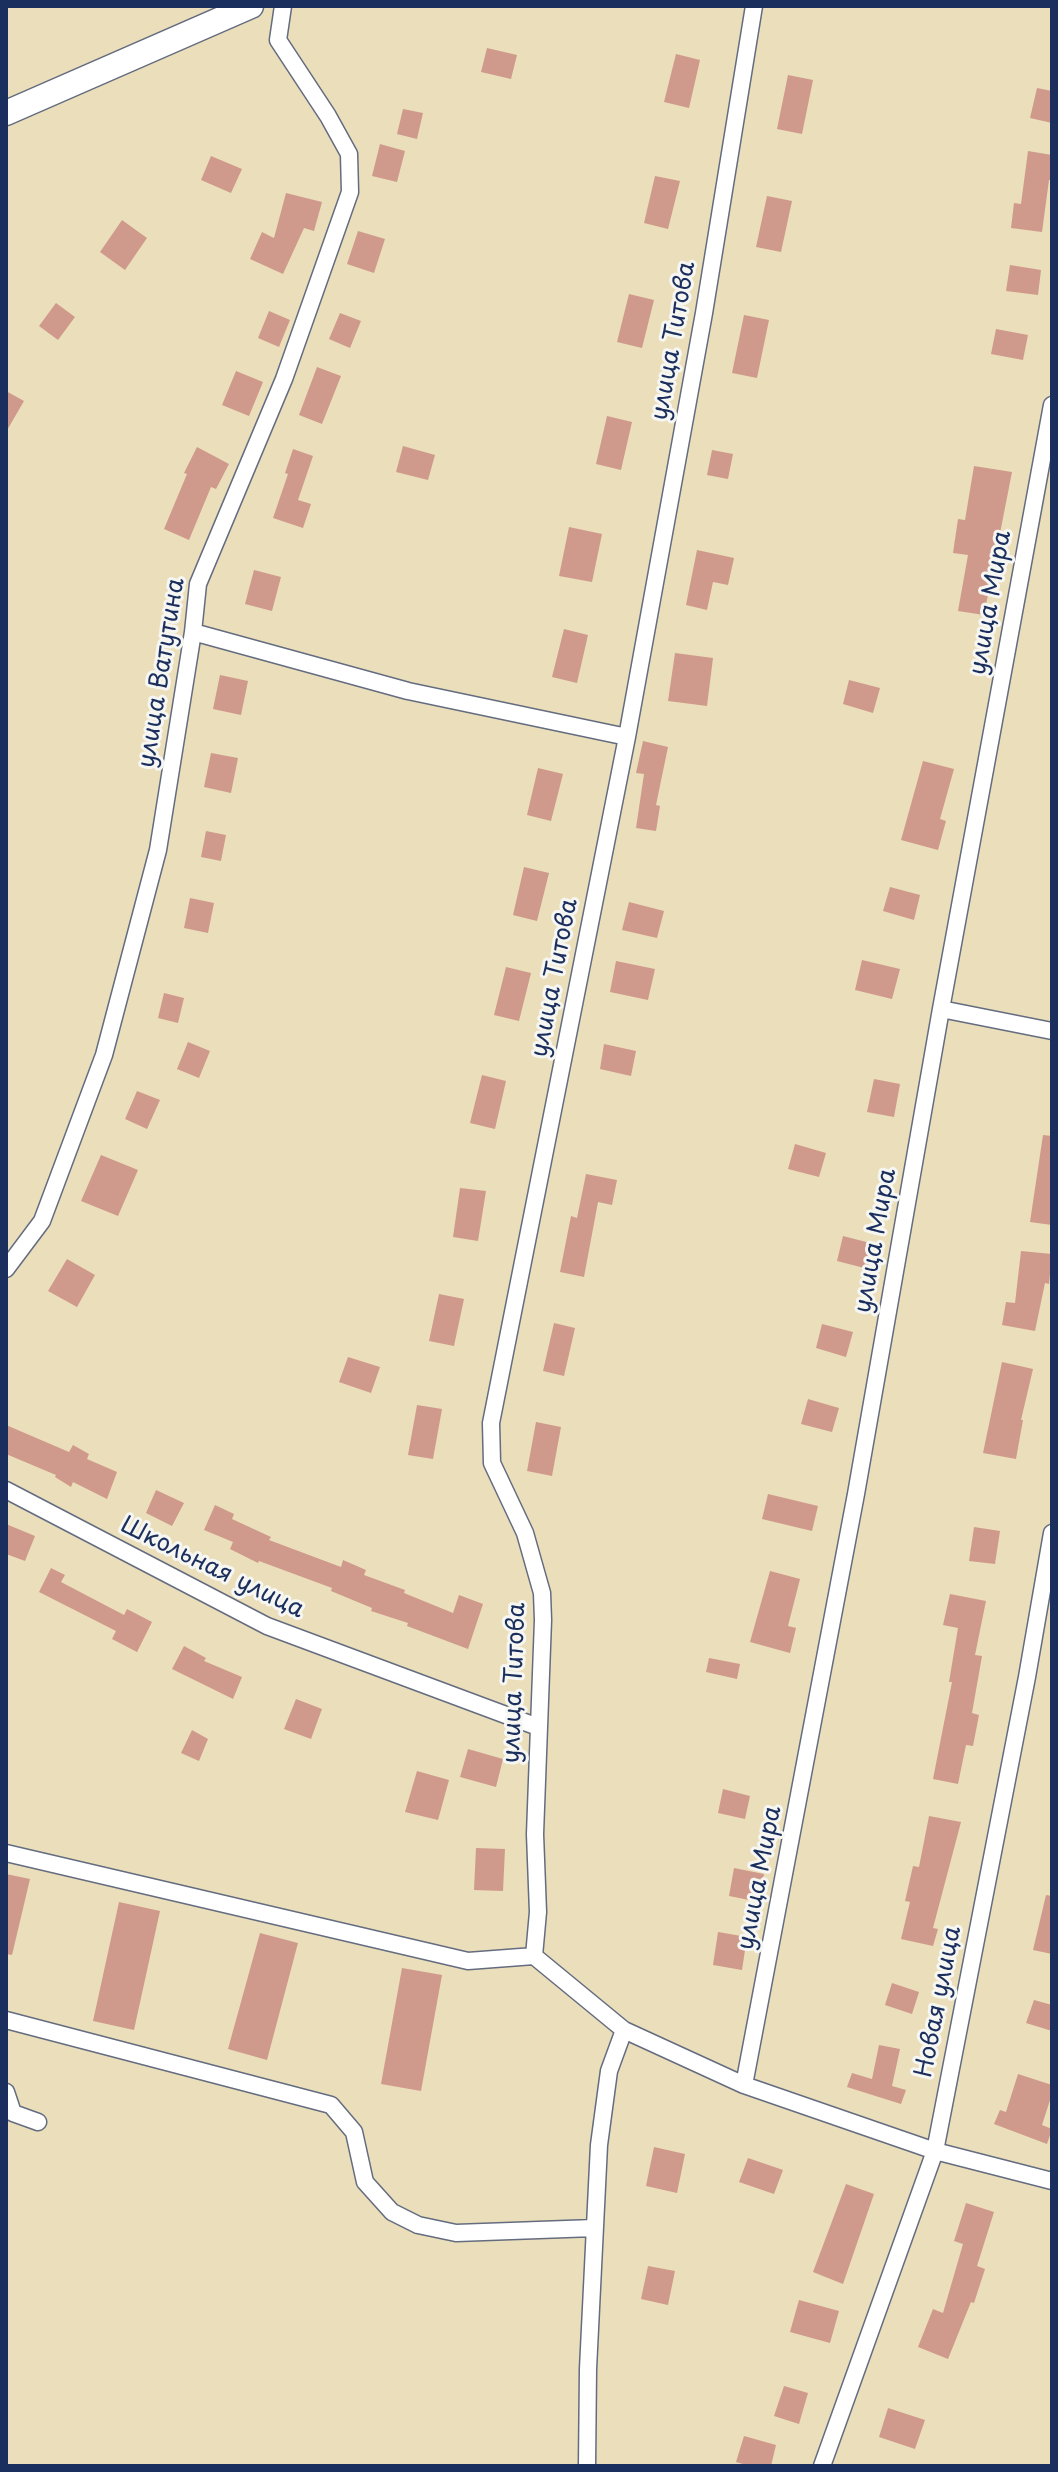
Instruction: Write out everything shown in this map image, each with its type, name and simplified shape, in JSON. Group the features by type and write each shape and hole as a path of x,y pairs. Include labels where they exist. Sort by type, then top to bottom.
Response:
{"main road":[{"path":"6,113 251,6"}],"street":[{"name":"улица Ватутина","path":"6,1269 42,1221 104,1055 158,850 198,584 284,379 350,192 349,154 278,40 283,6"},
{"name":"улица Титова","path":"534,1956 538,1912 535,1834 542,1593 525,1533 492,1463 491,1423 627,737 704,313 754,6"},
{"name":"улица Мира","path":"744,2085 856,1494 1052,405"},
{"path":"193,632 408,691 627,737"},
{"path":"941,1009 1052,1031"},
{"name":"Школьная улица","path":"6,1490 267,1626 538,1727"},
{"name":"Новая улица","path":"822,2466 935,2151 1052,1533"},
{"path":"6,1853 468,1961 534,1956 624,2030 744,2085 935,2151 1052,2181"},
{"path":"6,2020 331,2105 354,2132 365,2182 392,2212 418,2225 456,2233 594,2228"},
{"path":"587,2466 599,2145 609,2071 624,2030"},
{"path":"6,2092 13,2113 38,2122"}],"building":[{"path":"487,48 517,55 511,79 481,72"},
{"path":"676,54 700,60 689,108 664,102"},
{"path":"788,75 813,80 802,134 777,129"},
{"path":"1037,88 1052,91 1052,123 1030,118"},
{"path":"403,109 423,113 417,139 397,134"},
{"path":"380,144 405,151 397,182 372,176"},
{"path":"1028,151 1052,155 1052,180 1049,180 1042,232 1011,228 1014,203 1021,204"},
{"path":"211,156 242,169 231,193 201,180"},
{"path":"655,176 680,181 668,229 644,223"},
{"path":"286,193 322,202 314,231 304,228 283,274 250,259 262,232 274,238"},
{"path":"767,196 792,201 781,252 756,247"},
{"path":"122,220 147,238 125,270 100,252"},
{"path":"358,231 385,239 374,273 347,264"},
{"path":"1010,265 1041,270 1038,295 1006,291"},
{"path":"629,294 654,300 642,348 617,342"},
{"path":"56,303 75,317 58,340 39,326"},
{"path":"269,311 290,320 279,347 258,338"},
{"path":"340,313 361,321 350,348 329,339"},
{"path":"744,315 769,320 757,378 732,373"},
{"path":"996,329 1028,335 1023,360 991,354"},
{"path":"317,367 341,376 322,424 299,415"},
{"path":"236,371 263,382 249,416 222,405"},
{"path":"6,391 24,401 6,432"},
{"path":"607,416 632,422 621,470 596,464"},
{"path":"403,446 435,455 428,480 396,472"},
{"path":"197,447 229,464 216,489 211,487 189,540 164,529"},
{"path":"293,449 313,456 298,500 311,504 303,528 273,518"},
{"path":"712,450 733,454 728,479 707,475"},
{"path":"974,466 1012,472 984,615 958,611 968,555 953,553 958,519 965,520"},
{"path":"569,527 602,534 592,582 559,576"},
{"path":"697,550 734,558 728,585 713,582 707,610 686,605"},
{"path":"254,570 281,577 272,611 245,604"},
{"path":"564,629 588,635 577,683 552,677"},
{"path":"675,653 713,658 707,706 668,701"},
{"path":"220,675 248,681 241,715 213,709"},
{"path":"849,680 880,688 873,713 843,704"},
{"path":"643,741 668,747 656,805 660,806 656,831 636,828 644,774 636,773"},
{"path":"211,753 238,758 231,793 204,787"},
{"path":"923,761 954,769 940,819 946,821 938,850 901,840"},
{"path":"538,768 563,774 551,821 527,815"},
{"path":"206,831 226,835 221,861 201,857"},
{"path":"524,867 549,873 537,921 513,915"},
{"path":"890,887 920,895 914,920 883,911"},
{"path":"190,898 214,903 208,933 184,928"},
{"path":"629,902 664,911 657,938 622,930"},
{"path":"862,960 900,969 892,999 855,990"},
{"path":"616,961 655,969 648,1000 610,992"},
{"path":"506,967 531,973 519,1021 494,1015"},
{"path":"164,993 184,998 178,1023 158,1018"},
{"path":"188,1042 210,1051 199,1078 177,1069"},
{"path":"604,1044 636,1051 631,1076 600,1069"},
{"path":"482,1075 506,1081 495,1129 470,1123"},
{"path":"874,1079 900,1084 894,1117 867,1112"},
{"path":"137,1091 160,1100 147,1129 125,1119"},
{"path":"1043,1135 1052,1136 1052,1225 1030,1222"},
{"path":"795,1144 826,1153 819,1177 788,1169"},
{"path":"101,1155 138,1170 118,1216 81,1201"},
{"path":"586,1174 617,1180 612,1205 598,1202 584,1277 560,1272 571,1216 577,1218"},
{"path":"460,1188 486,1191 478,1241 453,1237"},
{"path":"843,1236 874,1244 868,1269 837,1261"},
{"path":"1021,1251 1052,1254 1049,1284 1045,1283 1035,1331 1002,1325 1006,1302 1015,1303"},
{"path":"67,1259 95,1275 77,1307 48,1291"},
{"path":"439,1294 464,1299 454,1346 429,1341"},
{"path":"554,1323 575,1328 564,1376 543,1371"},
{"path":"822,1324 853,1332 846,1357 816,1348"},
{"path":"348,1357 380,1367 371,1393 339,1382"},
{"path":"1002,1362 1033,1369 1016,1459 983,1453"},
{"path":"808,1399 839,1408 832,1432 801,1424"},
{"path":"417,1405 442,1409 433,1459 408,1455"},
{"path":"536,1422 561,1427 552,1476 527,1471"},
{"path":"6,1425 69,1452 73,1445 89,1454 87,1459 117,1472 107,1499 73,1482 71,1487 56,1475 6,1454"},
{"path":"156,1490 184,1503 172,1526 146,1513"},
{"path":"768,1494 818,1506 812,1531 762,1519"},
{"path":"215,1505 234,1514 232,1519 271,1537 269,1540 341,1567 343,1560 366,1570 364,1575 453,1613 459,1595 483,1604 468,1649 371,1611 372,1608 331,1591 332,1588 258,1563 230,1549 233,1542 204,1530"},
{"path":"6,1524 35,1536 25,1561 6,1554"},
{"path":"974,1527 1000,1531 995,1564 969,1561"},
{"path":"51,1568 65,1575 61,1582 124,1615 127,1609 152,1622 137,1652 112,1639 116,1631 39,1592"},
{"path":"770,1571 800,1579 788,1626 796,1628 790,1653 750,1642"},
{"path":"950,1594 986,1601 975,1655 982,1656 972,1713 979,1715 973,1746 966,1745 958,1784 933,1779 952,1682 949,1682 958,1628 943,1625"},
{"path":"184,1646 206,1658 204,1661 242,1677 233,1699 172,1669"},
{"path":"709,1658 740,1664 737,1679 706,1672"},
{"path":"296,1699 322,1709 311,1739 284,1729"},
{"path":"192,1730 208,1739 199,1761 181,1753"},
{"path":"468,1749 503,1759 496,1787 460,1777"},
{"path":"417,1771 449,1780 438,1820 405,1812"},
{"path":"723,1789 750,1796 745,1819 718,1813"},
{"path":"929,1816 961,1822 933,1928 938,1929 933,1946 901,1939 910,1902 905,1901 913,1866 919,1867"},
{"path":"476,1848 505,1849 503,1891 474,1890"},
{"path":"734,1868 764,1874 759,1902 729,1896"},
{"path":"6,1874 30,1879 12,1955 6,1954"},
{"path":"1046,1895 1052,1896 1052,1954 1033,1950"},
{"path":"119,1902 160,1911 134,2030 93,2021"},
{"path":"718,1932 747,1937 742,1970 713,1965"},
{"path":"260,1933 298,1943 267,2060 228,2049"},
{"path":"402,1968 442,1975 421,2091 381,2084"},
{"path":"892,1983 919,1992 912,2014 885,2005"},
{"path":"1034,2000 1052,2005 1052,2031 1026,2023"},
{"path":"879,2045 900,2049 892,2086 906,2090 901,2104 847,2087 852,2073 872,2079"},
{"path":"1018,2074 1052,2085 1042,2125 1052,2129 1047,2144 994,2124 1000,2110 1006,2112"},
{"path":"654,2147 685,2154 677,2193 646,2186"},
{"path":"748,2158 783,2170 774,2194 739,2182"},
{"path":"846,2184 874,2194 843,2284 813,2272"},
{"path":"966,2203 994,2212 977,2266 985,2269 974,2303 971,2302 948,2359 918,2347 933,2309 943,2313 963,2244 954,2241"},
{"path":"648,2266 675,2271 668,2305 641,2299"},
{"path":"799,2300 839,2311 830,2343 790,2332"},
{"path":"784,2386 808,2393 799,2424 774,2416"},
{"path":"888,2408 925,2420 915,2449 879,2437"},
{"path":"744,2436 776,2445 771,2466 736,2462"}]}
